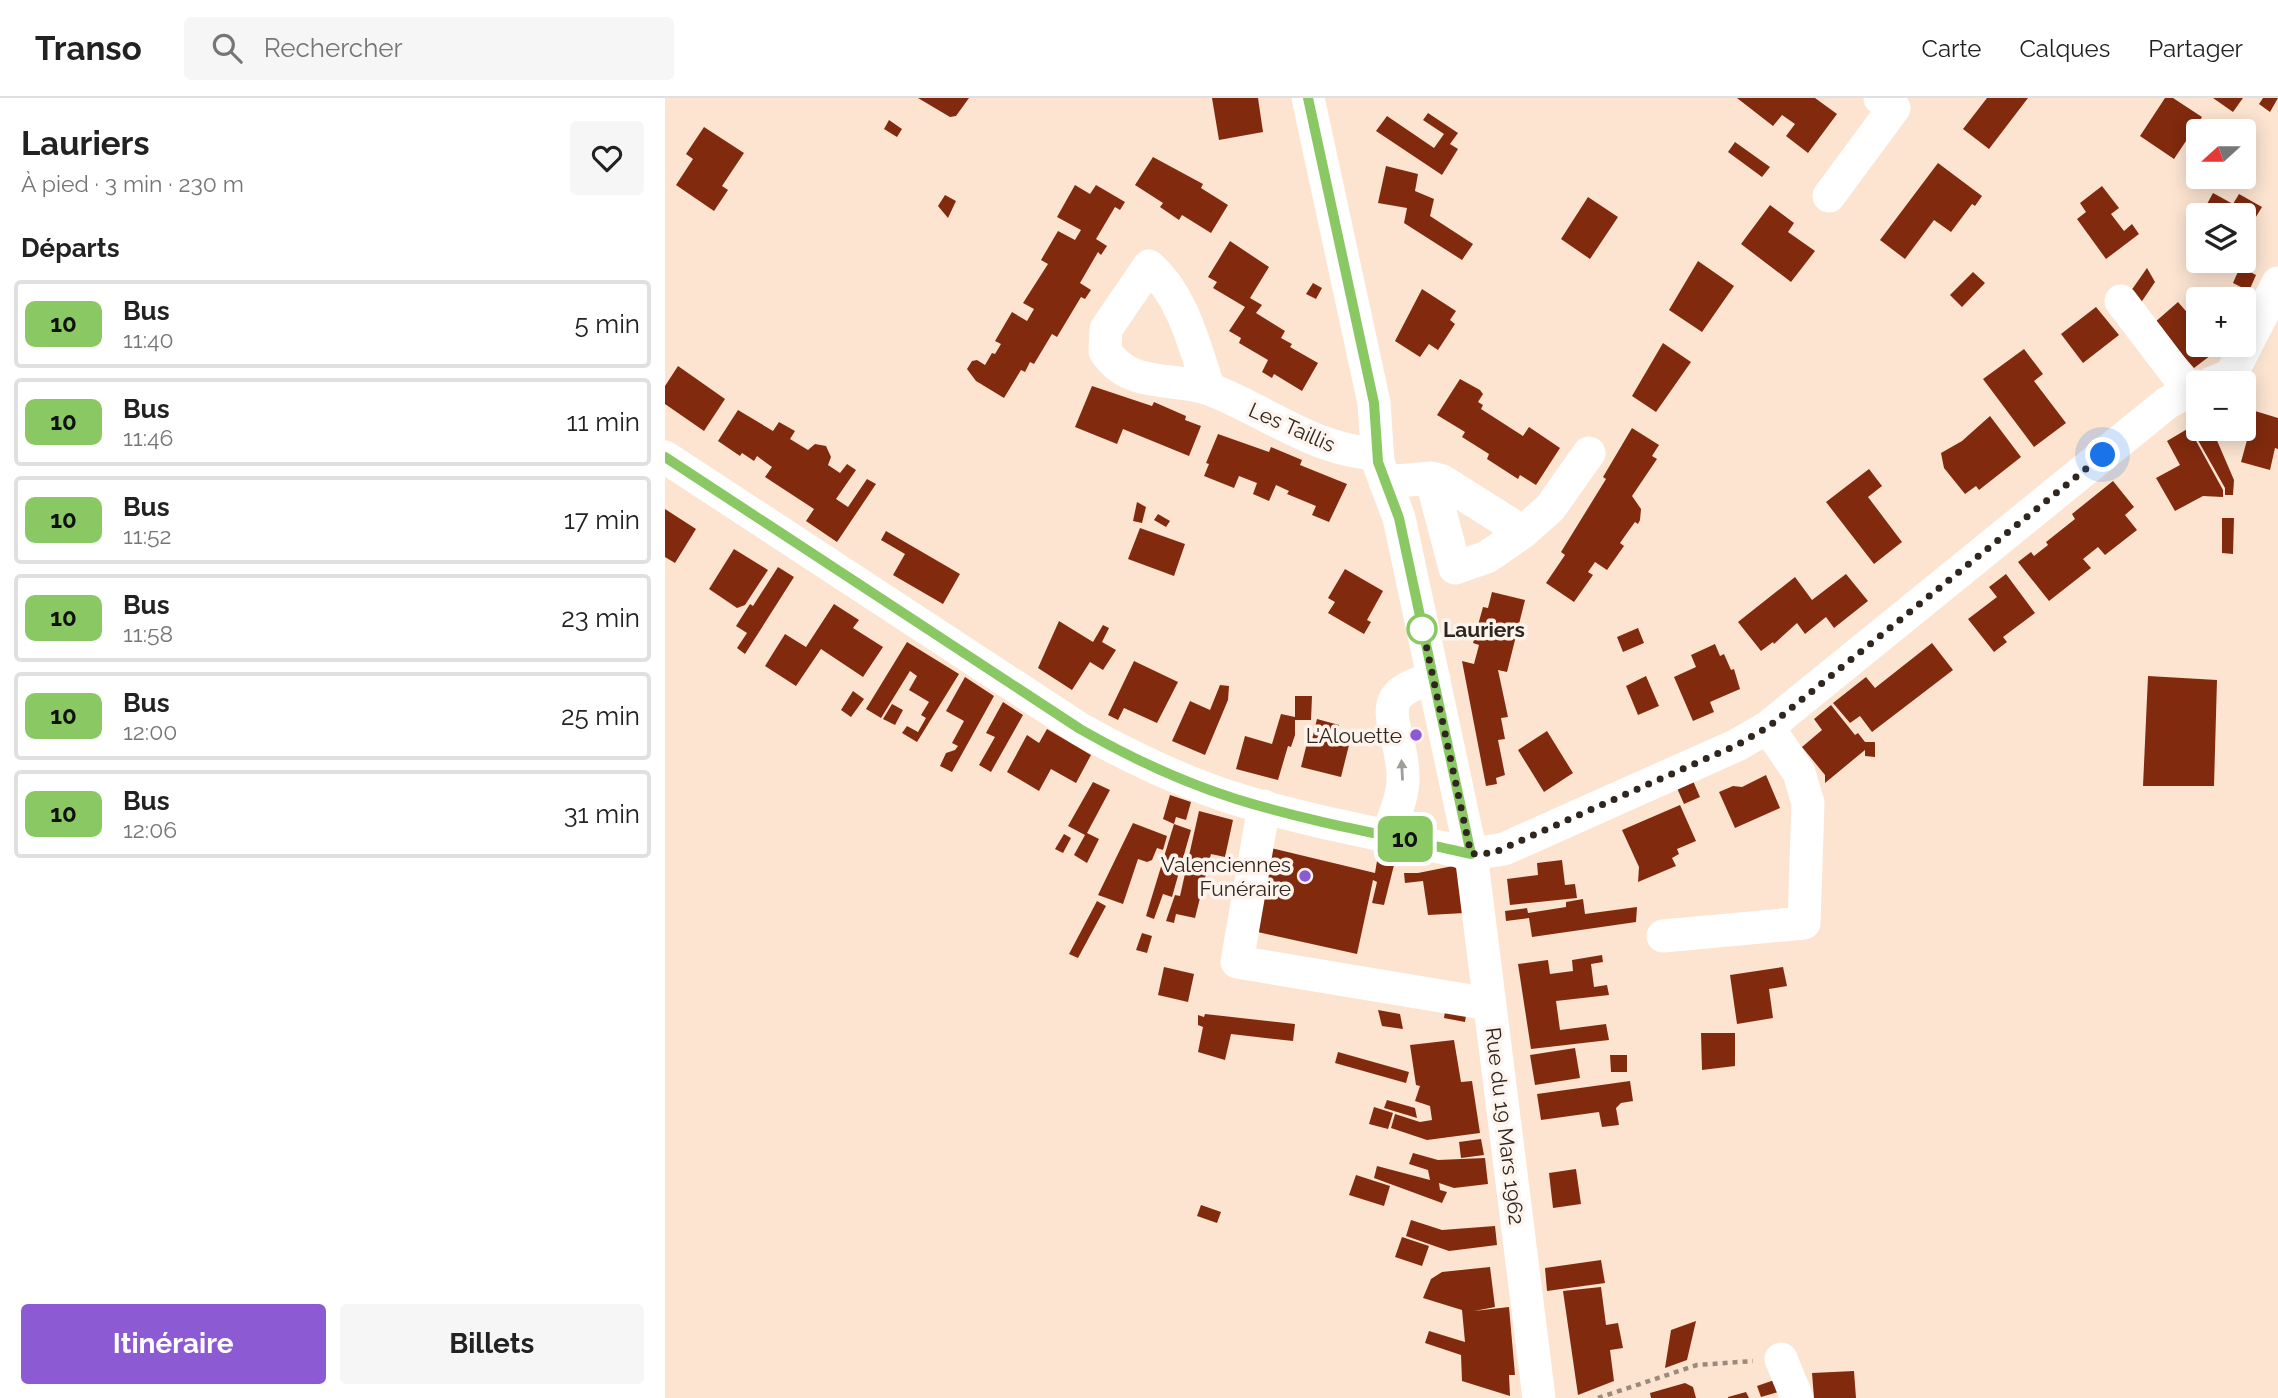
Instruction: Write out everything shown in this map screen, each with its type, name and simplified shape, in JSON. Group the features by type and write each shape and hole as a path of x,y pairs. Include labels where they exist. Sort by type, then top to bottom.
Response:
{"street":[{"name":"Rue du 19 Mars 1962","path":"1308,98 1374,403 1381,468 1399,518 1471,854 1539,1398"},
{"path":"1829,196 1894,108 1880,98"},
{"path":"2233,371 2278,283"},
{"path":"2121,301 2186,372"},
{"name":"Les Taillis","path":"1209,389 1325,445 1356,453 1381,468 1431,478"},
{"path":"665,457 1080,729 1131,756 1212,791 1264,806 1471,854 1504,849 1737,745 1768,727 2167,403 2186,393"},
{"path":"1431,478 1455,568 1487,557 1523,532 1550,508 1589,453"},
{"path":"1431,478 1452,486 1523,532"},
{"path":"1387,836 1403,788 1403,763 1392,713 1394,699 1407,686 1434,679"},
{"path":"1663,936 1804,923 1808,803 1799,774 1768,727"},
{"path":"1425,843 1446,807 1452,764"},
{"path":"1264,806 1237,962 1489,1004"},
{"path":"1781,1359 1797,1398"}],"path":[{"path":"1598,1398 1697,1365 1781,1359"}],"building":[{"path":"918,98 969,98 956,116 950,117"},
{"path":"1212,98 1258,98 1263,132 1219,140"},
{"path":"1737,98 1815,98 1837,114 1808,153 1786,136 1795,124 1782,115 1773,126"},
{"path":"1987,98 2028,98 1989,149 1963,129"},
{"path":"2165,98 2173,98 2202,117 2186,119 2186,141 2174,159 2140,136"},
{"path":"2213,98 2243,98 2233,112"},
{"path":"2263,98 2278,98 2270,112 2259,104"},
{"path":"1428,113 1458,133 1450,144 1458,149 1442,175 1376,131 1387,116 1434,148 1444,134 1423,120"},
{"path":"889,120 902,129 897,137 884,129"},
{"path":"704,127 744,153 722,186 728,190 714,211 676,185 693,159 686,154"},
{"path":"1735,142 1770,167 1762,177 1728,152"},
{"path":"1153,157 1203,184 1201,188 1228,205 1211,233 1182,215 1179,220 1160,207 1163,203 1135,185"},
{"path":"1938,163 1982,196 1975,206 1972,204 1951,232 1934,220 1905,259 1880,240"},
{"path":"1386,166 1418,174 1415,191 1434,199 1430,216 1473,244 1462,260 1404,223 1407,208 1378,203"},
{"path":"1075,185 1090,194 1096,185 1125,202 1120,210 1115,207 1096,239 1107,246 1101,255 1098,252 1080,283 1091,290 1085,299 1081,297 1057,337 1052,334 1034,364 1030,362 1025,372 1021,370 1004,398 976,381 967,369 972,361 977,360 985,365 992,353 995,354 1001,344 995,341 1012,312 1027,321 1034,309 1023,303 1048,264 1041,260 1058,231 1075,240 1081,230 1057,217"},
{"path":"2102,186 2119,208 2111,214 2124,231 2132,224 2139,234 2106,259 2077,219 2086,212 2080,203"},
{"path":"2213,193 2231,203 2208,203"},
{"path":"2239,194 2255,203 2234,203"},
{"path":"945,195 956,201 948,218 938,206"},
{"path":"1588,197 1618,217 1590,259 1561,239"},
{"path":"2256,204 2262,207 2256,217"},
{"path":"1770,205 1794,223 1788,232 1815,251 1791,282 1741,244"},
{"path":"1230,241 1269,267 1250,298 1262,305 1256,313 1285,331 1281,338 1292,344 1290,347 1318,363 1302,391 1274,374 1272,378 1262,372 1268,360 1239,343 1241,338 1229,331 1245,307 1213,288 1217,282 1208,277"},
{"path":"1698,261 1734,286 1702,332 1669,310"},
{"path":"2147,268 2155,282 2136,310 2126,298"},
{"path":"1973,272 1985,283 1962,307 1950,295"},
{"path":"2237,273 2256,275 2251,287 2241,287 2233,283"},
{"path":"1313,283 1322,288 1316,299 1306,294"},
{"path":"1422,289 1456,311 1450,320 1455,324 1438,350 1429,344 1420,357 1395,341"},
{"path":"2178,302 2186,311 2186,357 2208,357 2194,368 2154,323"},
{"path":"2096,307 2119,335 2083,363 2061,334"},
{"path":"1663,343 1691,362 1656,412 1632,396"},
{"path":"2024,349 2043,374 2034,381 2066,423 2034,447 1983,379"},
{"path":"678,366 725,399 704,431 665,404 665,386"},
{"path":"1460,379 1483,394 1478,402 1483,405 1481,409 1523,436 1529,427 1560,448 1536,485 1520,475 1518,479 1487,459 1489,454 1462,437 1465,432 1437,415"},
{"path":"1092,386 1152,406 1154,402 1201,426 1189,456 1123,429 1117,444 1075,427"},
{"path":"738,410 773,431 779,422 795,431 790,439 808,450 815,444 826,446 831,457 828,465 840,473 847,464 856,470 836,499 848,507 867,479 876,484 837,542 806,521 814,509 765,477 772,467 757,456 754,461 742,453 740,456 718,441"},
{"path":"2256,411 2278,418 2278,449 2275,448 2270,470 2241,462 2247,441 2256,441"},
{"path":"1990,416 2021,457 1979,490 1976,486 1965,494 1944,468 1941,453 1962,441"},
{"path":"1632,428 1659,445 1652,456 1657,459 1632,496 1641,509 1640,520 1638,524 1635,522 1620,543 1624,546 1607,570 1595,562 1588,572 1593,575 1574,602 1546,583 1565,555 1561,552 1606,479 1603,477"},
{"path":"2186,430 2186,441 2196,441 2223,490 2223,497 2203,496 2175,511 2156,478 2180,465 2167,441"},
{"path":"1218,434 1269,452 1271,447 1302,460 1300,465 1347,484 1329,522 1312,515 1316,506 1287,494 1289,491 1276,485 1269,501 1253,494 1257,483 1239,476 1234,488 1204,476 1209,464 1206,463"},
{"path":"2198,441 2217,441 2234,480 2233,495 2225,495 2225,488"},
{"path":"1869,469 1882,486 1868,497 1902,542 1874,564 1826,502"},
{"path":"2113,481 2134,507 2125,515 2137,530 2105,555 2098,547 2083,559 2091,568 2049,601 2018,562 2031,552 2034,556 2048,545 2046,542 2075,519 2072,514"},
{"path":"1137,502 1146,507 1142,523 1133,521"},
{"path":"665,509 696,529 675,563 665,557"},
{"path":"1158,514 1170,521 1166,527 1154,520"},
{"path":"2222,518 2234,518 2233,554 2222,553"},
{"path":"1140,528 1185,544 1174,576 1128,559"},
{"path":"886,531 960,574 943,604 893,575 905,554 881,540"},
{"path":"734,549 768,570 745,605 737,608 709,589"},
{"path":"778,567 794,577 745,654 737,648 747,633 736,626 750,604 753,606"},
{"path":"1345,569 1383,591 1367,620 1371,622 1364,634 1328,613 1335,602 1328,598"},
{"path":"1846,574 1868,601 1834,628 1826,617 1805,634 1797,623 1774,644 1773,642 1761,651 1738,622 1795,577 1812,600"},
{"path":"2006,574 2035,613 2003,637 2007,642 1994,652 1968,619 1997,597 1989,587"},
{"path":"1492,592 1525,600 1507,672 1498,670 1508,717 1501,718 1505,739 1498,740 1505,775 1496,778 1497,784 1486,786 1462,661 1474,664 1479,645 1473,643 1483,607 1488,608"},
{"path":"834,604 859,620 853,628 883,647 863,677 821,649 796,686 765,666 785,634 806,647"},
{"path":"1059,621 1093,642 1103,625 1109,628 1102,642 1116,650 1103,670 1090,662 1072,690 1038,668"},
{"path":"1638,628 1644,643 1623,652 1617,637"},
{"path":"907,642 959,674 917,742 902,733 907,726 918,732 926,718 921,715 929,702 909,690 917,676 910,671 881,718 866,709"},
{"path":"1932,643 1953,670 1872,732 1860,716 1850,723 1833,703 1866,677 1875,688"},
{"path":"1715,644 1720,656 1724,654 1731,670 1734,669 1740,689 1710,702 1714,712 1693,721 1674,677 1696,667 1691,655"},
{"path":"1134,661 1178,682 1157,723 1124,708 1118,720 1108,715"},
{"path":"1646,676 1659,706 1638,715 1626,686"},
{"path":"2148,676 2217,680 2214,786 2143,786"},
{"path":"965,677 994,696 952,772 940,766 946,753 958,746 952,743 964,721 946,711"},
{"path":"1220,685 1229,686 1228,700 1205,755 1172,741 1190,701 1210,710"},
{"path":"853,691 864,699 851,717 841,710"},
{"path":"1295,696 1312,696 1311,720 1295,720 1295,735 1291,747 1288,746 1278,780 1236,769 1245,736 1272,744 1281,714 1295,717"},
{"path":"1003,702 1023,715 991,772 979,765 995,737 986,733"},
{"path":"892,704 903,710 895,725 883,719"},
{"path":"1831,705 1855,735 1858,733 1865,742 1875,742 1875,757 1865,756 1865,750 1825,783 1825,775 1802,747 1822,730 1814,719"},
{"path":"1317,719 1339,725 1335,741 1349,745 1341,777 1301,767 1309,735 1313,736"},
{"path":"1047,729 1091,755 1076,783 1051,769 1039,791 1007,772 1027,735 1039,743"},
{"path":"1547,731 1573,773 1544,792 1518,750"},
{"path":"1766,775 1780,808 1735,828 1719,792 1733,786 1742,787"},
{"path":"1693,781 1700,797 1684,804 1677,788"},
{"path":"1093,782 1110,790 1087,833 1099,839 1087,863 1074,855 1085,835 1068,826"},
{"path":"1170,795 1191,802 1186,820 1176,817 1174,824 1163,819"},
{"path":"1680,805 1696,841 1677,849 1679,854 1672,858 1676,866 1638,882 1639,867 1622,830"},
{"path":"1199,811 1233,820 1225,857 1211,854 1195,918 1176,914 1174,923 1166,921 1175,895 1180,896"},
{"path":"1133,823 1167,836 1163,850 1157,848 1152,860 1147,862 1138,859 1123,904 1098,895"},
{"path":"1174,824 1191,830 1172,897 1163,894 1154,919 1146,916"},
{"path":"1064,834 1071,838 1063,853 1055,849"},
{"path":"1271,848 1375,873 1377,861 1394,865 1384,905 1372,903 1377,882 1373,880 1357,954 1253,931"},
{"path":"1562,860 1565,885 1575,884 1577,898 1510,905 1507,879 1538,875 1537,863"},
{"path":"1453,866 1460,871 1465,913 1428,915 1423,881 1405,883 1404,873"},
{"path":"1583,899 1585,914 1637,907 1636,922 1532,937 1529,918 1506,921 1505,911 1527,908 1528,913 1566,907 1566,902"},
{"path":"1097,901 1106,906 1078,958 1069,954"},
{"path":"1142,933 1152,936 1147,953 1136,950"},
{"path":"1602,955 1603,962 1591,964 1594,987 1607,985 1609,995 1556,1001 1560,1030 1606,1024 1609,1040 1531,1049 1518,964 1548,960 1550,974 1573,971 1572,960"},
{"path":"1164,967 1194,974 1188,1002 1158,995"},
{"path":"1783,967 1787,986 1769,989 1773,1018 1737,1024 1730,975"},
{"path":"1446,1005 1467,1009 1465,1022 1444,1018"},
{"path":"1378,1010 1400,1014 1403,1029 1382,1026"},
{"path":"1205,1014 1295,1024 1293,1041 1231,1034 1225,1060 1198,1052 1203,1027 1198,1025 1198,1015 1204,1017"},
{"path":"1701,1033 1735,1033 1735,1066 1702,1070"},
{"path":"1454,1040 1461,1082 1472,1081 1480,1133 1427,1140 1391,1128 1395,1114 1420,1122 1432,1120 1430,1106 1415,1101 1420,1086 1416,1085 1410,1045"},
{"path":"1575,1048 1580,1078 1535,1085 1530,1055"},
{"path":"1338,1052 1409,1072 1406,1083 1335,1063"},
{"path":"1610,1055 1627,1055 1627,1072 1611,1072"},
{"path":"1630,1081 1633,1101 1621,1103 1616,1108 1619,1125 1602,1127 1599,1112 1541,1120 1537,1094"},
{"path":"1387,1100 1415,1108 1417,1118 1384,1108"},
{"path":"1374,1107 1393,1113 1388,1129 1369,1124"},
{"path":"1481,1139 1484,1155 1461,1158 1459,1142"},
{"path":"1413,1153 1438,1160 1485,1158 1488,1184 1454,1188 1439,1183 1440,1190 1447,1192 1442,1203 1374,1178 1377,1166 1430,1180 1428,1170 1409,1164"},
{"path":"1576,1169 1581,1204 1553,1208 1549,1173"},
{"path":"1356,1175 1390,1186 1384,1206 1349,1195"},
{"path":"1201,1205 1221,1212 1217,1223 1197,1216"},
{"path":"1411,1220 1442,1230 1495,1226 1497,1245 1449,1251 1406,1236"},
{"path":"1402,1237 1429,1246 1422,1266 1395,1257"},
{"path":"1601,1260 1605,1283 1547,1291 1545,1268"},
{"path":"1490,1267 1495,1307 1474,1311 1509,1307 1515,1375 1509,1375 1510,1396 1462,1381 1461,1355 1425,1343 1429,1331 1465,1342 1462,1310 1423,1298 1431,1279 1442,1272"},
{"path":"1601,1287 1606,1325 1618,1323 1623,1348 1610,1350 1614,1381 1578,1395 1563,1291"},
{"path":"1696,1321 1687,1360 1665,1368 1671,1330"},
{"path":"1854,1371 1856,1398 1814,1398 1812,1373"},
{"path":"1780,1378 1785,1390 1761,1397 1757,1386"},
{"path":"1685,1383 1693,1387 1696,1398 1651,1398 1650,1393"},
{"path":"1746,1392 1749,1398 1728,1398 1728,1397"}],"bus line":[{"name":"10","path":"665,457 1108,745 1212,791 1253,804 1471,854 1399,518 1378,462 1374,403 1308,98"}],"place":[{"name":"Lauriers","path":"1422,629"},
{"name":"L'Alouette","path":"1416,735"},
{"name":"Valenciennes Funéraire","path":"1305,876"}],"route":[{"path":"1422,629 1422,626 1471,854 1493,853 1737,745 1768,727 2103,455"}]}
